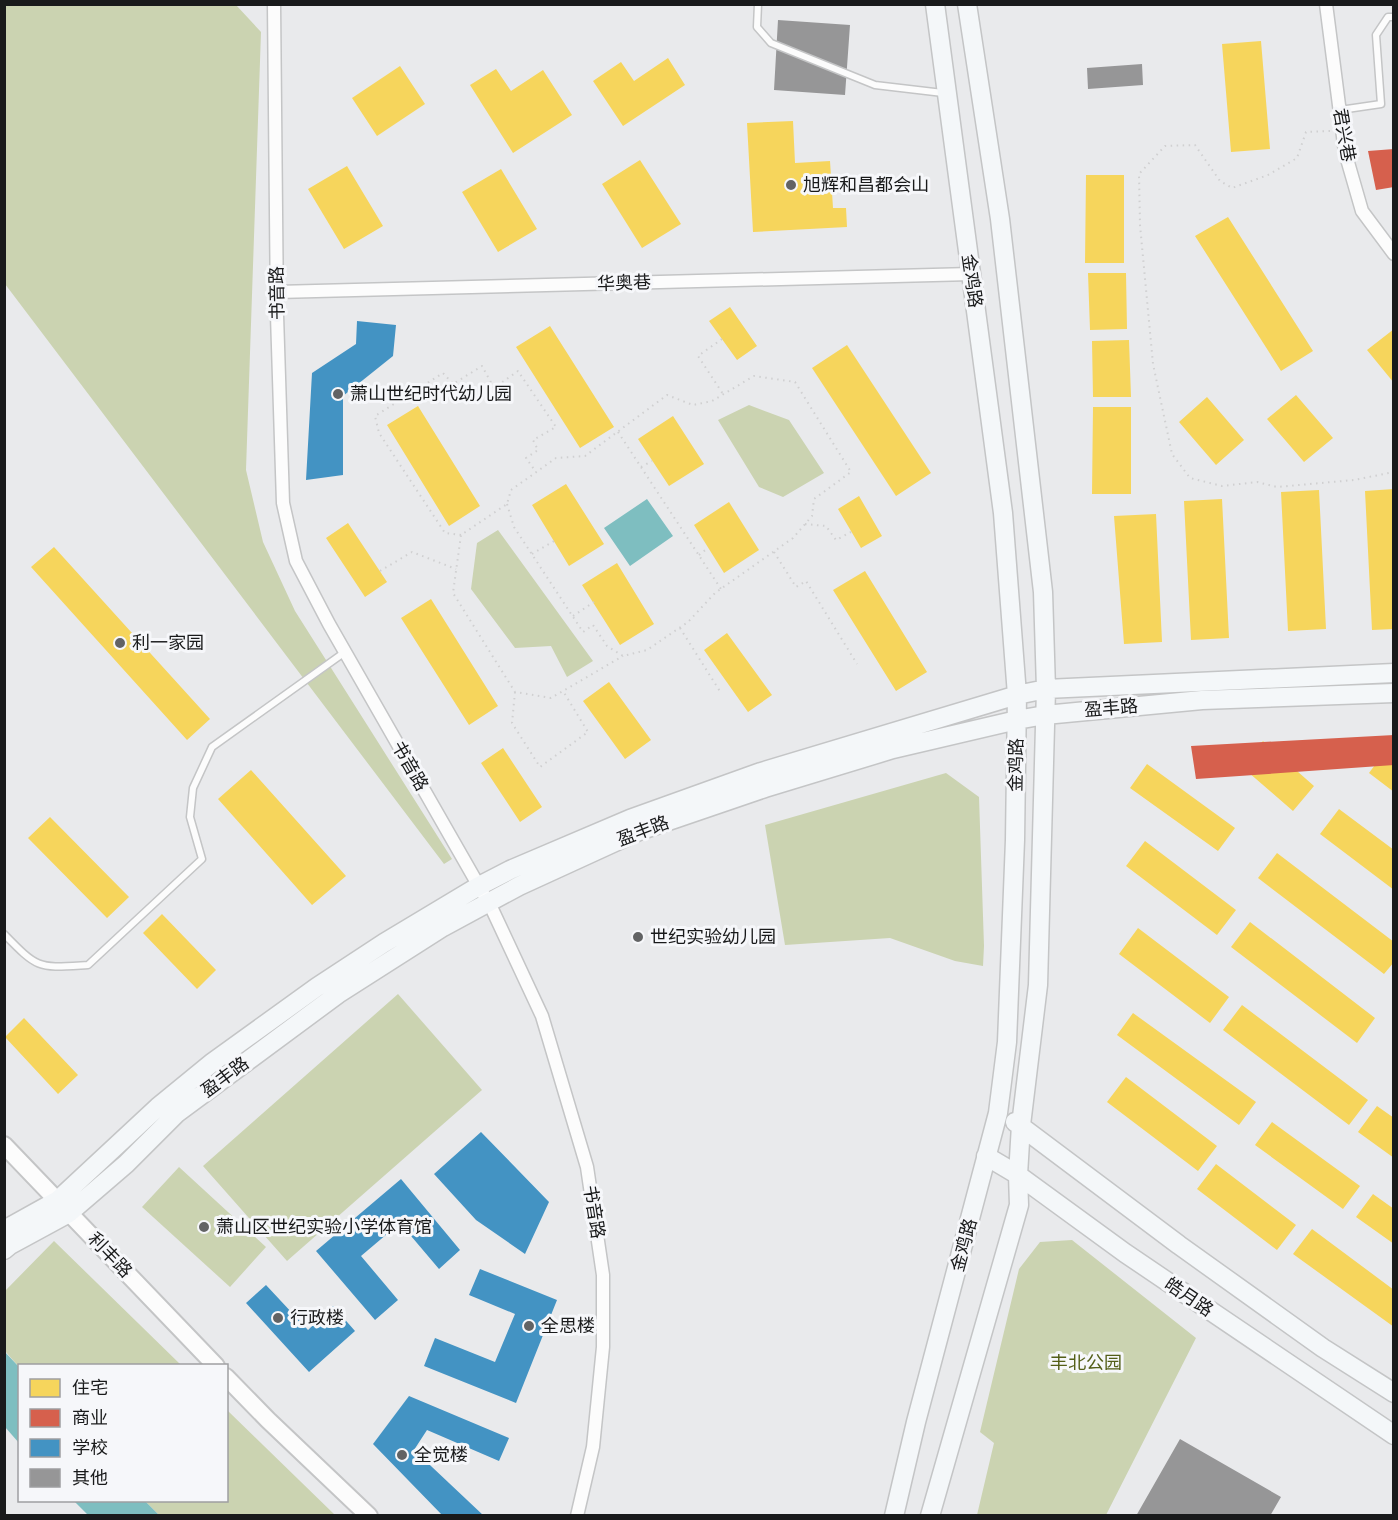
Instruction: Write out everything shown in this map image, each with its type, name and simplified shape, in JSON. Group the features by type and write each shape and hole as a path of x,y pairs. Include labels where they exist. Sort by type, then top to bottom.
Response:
{"main road":[{"name":"金鸡路","path":"894,1515 916,1422 998,1113 1006,1042 1015,840 1017,695 1003,513 935,4"},
{"name":"金鸡路","path":"930,1515 982,1340 1018,1205 1021,1125 1038,985 1046,689 1043,592 1000,219 967,4"},
{"name":"盈丰路","path":"4,1230 63,1206 158,1107 213,1062 317,987 384,943 510,870 630,819 739,780 1017,695 1046,689 1394,673"},
{"name":"盈丰路","path":"4,1250 63,1206 126,1164 177,1113 338,994 444,927 519,886 639,831 893,748 1045,714 1202,700 1394,693"},
{"name":"皓月路","path":"998,1113 1021,1125 1323,1348 1394,1393"},
{"name":"皓月路","path":"986,1156 1018,1175 1125,1253 1394,1435"}],"street":[{"name":"书音路","path":"274,4 277,292 283,502 296,561 345,652 479,886 545,1027 587,1167 603,1275 603,1347 593,1447 577,1515"},
{"name":"君兴巷","path":"1326,4 1345,152 1362,211 1394,254"},
{"name":"华奥巷","path":"277,292 971,274"},
{"name":"利丰路","path":"4,1145 215,1364"},
{"path":"228,1379 369,1515"}],"lane":[{"path":"758,4 758,27 771,43 875,85 947,94"},
{"path":"1339,110 1381,104 1376,35 1388,17 1394,17"},
{"path":"4,934 30,960 46,967 88,965 202,859 190,817 193,788 212,747 345,652"}],"path":[{"path":"1342,131 1306,132 1297,158 1268,175 1232,188 1220,181 1195,145 1165,146 1139,174 1140,225 1153,363 1172,454 1190,478 1222,486 1257,482 1277,487 1354,480 1394,472"},
{"path":"722,339 698,356 723,394"},
{"path":"507,504 461,535 445,533 379,433 375,416 443,373 453,384 482,366 494,388 518,371 556,427 533,440 538,450 526,458 536,472"},
{"path":"516,692 551,698 623,656 647,650 688,622 721,589 793,538 812,516 814,499 851,472 795,382 754,376 711,401 693,405 667,395 585,456 556,459 511,490 507,504 514,527 583,632 593,625 607,646 623,656"},
{"path":"618,432 721,589"},
{"path":"641,467 652,460"},
{"path":"805,524 826,526 837,540 851,532"},
{"path":"461,535 453,592 516,692 512,723 540,767 588,732 563,691"},
{"path":"532,554 554,542"},
{"path":"699,555 708,548"},
{"path":"380,571 412,552 456,569"},
{"path":"774,552 796,587 806,581 857,664"},
{"path":"573,616 594,603"},
{"path":"680,628 721,693"}],"green space":[{"path":"5,5 236,5 261,32 246,470 263,542 295,611 452,859 444,864 5,284"},
{"path":"749,405 789,420 824,473 783,497 759,487 718,420"},
{"path":"498,530 593,661 567,677 551,646 515,648 471,589 477,543"},
{"path":"946,773 979,797 983,966 955,961 890,938 785,945 765,825"},
{"path":"398,994 482,1090 287,1261 203,1166"},
{"name":"萧山区世纪实验小学体育馆","path":"179,1167 266,1247 230,1287 142,1207"},
{"name":"丰北公园","path":"1072,1240 1196,1338 1106,1515 977,1515 994,1443 980,1432 1019,1269 1040,1242"},
{"path":"54,1241 180,1364 18,1364 18,1366 5,1351 5,1291"},
{"path":"228,1411 335,1515 159,1515 146,1502 228,1502"}],"water":[{"path":"647,499 673,536 630,566 604,528"},
{"path":"4,1351 18,1366 18,1442 5,1427"},
{"path":"75,1502 146,1502 159,1515 88,1515"}],"building: 住宅":[{"path":"1261,41 1270,149 1231,152 1222,44"},
{"path":"668,58 685,85 623,126 593,81 621,62 634,81"},
{"path":"400,66 425,104 377,136 352,98"},
{"path":"496,69 511,91 543,70 572,115 513,153 470,85"},
{"name":"旭辉和昌都会山","path":"793,121 795,163 830,161 833,208 846,208 847,227 753,232 747,123"},
{"path":"640,160 681,224 642,248 602,184"},
{"path":"347,166 383,226 344,249 308,189"},
{"path":"501,169 537,229 498,252 462,192"},
{"path":"1086,175 1124,175 1124,263 1085,263"},
{"path":"1228,217 1313,351 1281,371 1195,236"},
{"path":"1088,273 1126,273 1127,329 1090,330"},
{"path":"730,307 757,346 737,360 709,321"},
{"path":"550,326 614,427 580,448 516,347"},
{"path":"1394,329 1394,383 1367,350"},
{"path":"1129,340 1131,397 1093,397 1092,341"},
{"path":"847,345 931,473 896,496 812,368"},
{"path":"1296,395 1333,438 1304,462 1267,419"},
{"path":"1207,397 1244,440 1216,465 1179,422"},
{"path":"418,406 480,506 449,526 387,425"},
{"path":"1093,407 1131,407 1131,494 1092,494"},
{"path":"673,416 704,464 669,486 638,439"},
{"path":"566,484 604,544 569,566 532,505"},
{"path":"1394,489 1394,629 1372,630 1365,491"},
{"path":"1319,490 1326,629 1288,631 1281,492"},
{"path":"859,496 882,536 861,548 838,509"},
{"path":"1222,499 1229,638 1191,640 1184,501"},
{"path":"729,502 759,550 724,573 694,525"},
{"path":"1156,514 1162,642 1124,644 1114,516"},
{"path":"348,523 387,582 365,597 326,538"},
{"name":"利一家园","path":"54,547 210,719 187,740 31,567"},
{"path":"617,563 654,624 620,645 582,585"},
{"path":"865,571 927,672 896,691 833,590"},
{"path":"431,599 498,706 469,725 401,618"},
{"path":"727,633 772,695 748,712 704,650"},
{"path":"609,682 651,740 625,759 583,701"},
{"path":"1263,741 1314,786 1293,811 1241,766"},
{"path":"1392,742 1394,744 1394,792 1369,773"},
{"path":"503,748 542,807 520,822 481,763"},
{"path":"1147,764 1235,828 1218,851 1130,788"},
{"path":"251,770 346,876 312,905 218,799"},
{"path":"1339,809 1394,850 1394,890 1320,834"},
{"path":"50,817 129,897 107,918 28,838"},
{"path":"1145,841 1236,910 1217,935 1126,866"},
{"path":"1277,853 1394,942 1394,962 1384,974 1258,878"},
{"path":"162,914 216,970 197,989 143,933"},
{"path":"1250,922 1375,1018 1357,1043 1231,947"},
{"path":"1138,928 1229,997 1210,1023 1119,954"},
{"path":"1242,1005 1368,1100 1349,1125 1223,1030"},
{"path":"1133,1013 1256,1102 1239,1125 1117,1035"},
{"path":"24,1018 78,1075 58,1094 5,1037"},
{"path":"1126,1077 1217,1146 1198,1171 1107,1102"},
{"path":"1377,1106 1394,1118 1394,1158 1358,1132"},
{"path":"1272,1122 1360,1186 1343,1209 1255,1145"},
{"path":"1216,1164 1296,1225 1277,1250 1197,1189"},
{"path":"1373,1194 1394,1209 1394,1244 1356,1217"},
{"path":"1312,1229 1394,1290 1394,1327 1293,1254"}],"building: 商业":[{"path":"1394,149 1394,187 1376,190 1368,151"},
{"path":"1394,735 1394,765 1196,779 1191,746"}],"building: 学校":[{"path":"357,321 396,325 393,356 343,396 343,475 306,480 312,373 356,344"},
{"path":"481,1132 549,1202 525,1254 476,1220 434,1174"},
{"path":"401,1179 460,1250 439,1269 400,1223 361,1256 398,1300 375,1320 316,1251"},
{"name":"全思楼","path":"480,1269 557,1300 516,1403 424,1366 435,1338 495,1362 515,1314 469,1295"},
{"name":"行政楼","path":"266,1285 308,1330 333,1306 355,1331 309,1372 246,1303"},
{"name":"全觉楼","path":"409,1396 509,1438 499,1461 427,1430 414,1450 484,1516 443,1516 373,1444"}],"building: 其他":[{"path":"778,20 850,25 845,95 774,90"},
{"path":"1142,64 1143,85 1088,89 1087,68"},
{"path":"1180,1439 1281,1497 1270,1516 1136,1516"}],"place":[{"name":"旭辉和昌都会山","path":"791,185"},
{"name":"萧山世纪时代幼儿园","path":"338,394"},
{"name":"利一家园","path":"120,643"},
{"name":"世纪实验幼儿园","path":"638,937"},
{"name":"萧山区世纪实验小学体育馆","path":"204,1227"},
{"name":"行政楼","path":"278,1318"},
{"name":"全思楼","path":"529,1326"},
{"name":"全觉楼","path":"402,1455"}]}
